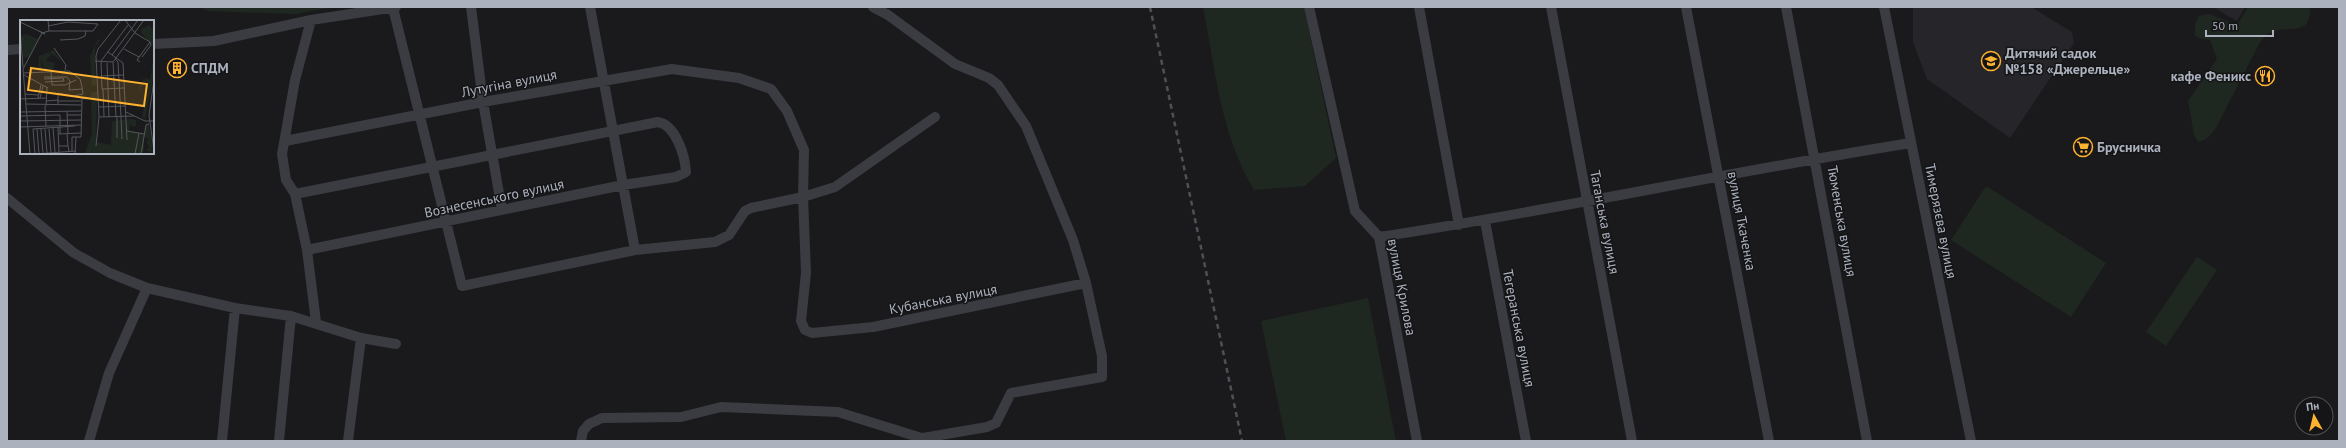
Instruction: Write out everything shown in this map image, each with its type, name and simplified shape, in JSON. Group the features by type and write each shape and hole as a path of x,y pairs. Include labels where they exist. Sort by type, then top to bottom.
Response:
{"street":[{"path":"154,44 214,41 312,20 395,7 419,115 462,286 635,250 715,242 729,235 745,211 751,208 803,197 835,187 935,118"},
{"path":"471,7 483,102 502,210"},
{"path":"590,7 614,130 635,250"},
{"path":"581,441 583,431 589,424 602,418 681,417 721,407 838,412 926,440 987,427 996,423 1011,393 1102,377 1102,356 1086,283 1073,240 1026,126 998,85 989,78 955,64 888,15 873,7"},
{"name":"вулиця Крилова","path":"1309,7 1355,211 1379,237 1417,441"},
{"path":"1419,7 1459,225"},
{"name":"Таганська вулиця","path":"1551,7 1632,441"},
{"name":"вулиця Ткаченка","path":"1686,7 1720,175 1769,441"},
{"name":"Тюменська вулиця","path":"1786,7 1816,158 1867,441"},
{"name":"Тимерязєва вулиця","path":"1884,7 1971,441"},
{"path":"312,20 295,80 282,154 286,180 295,194 307,250 316,322"},
{"path":"7,50 20,49"},
{"name":"Лутугіна вулиця","path":"285,141 483,102 672,69 739,78 771,89 787,111 804,150 803,197 806,272 801,321 805,330"},
{"name":"Вознесенського вулиця","path":"307,250 623,185 676,177 686,172 685,163 672,129 666,123 658,122 614,130"},
{"path":"295,194 493,156 614,130"},
{"path":"1379,237 1485,221 1720,175 1911,142"},
{"path":"7,198 74,253 110,273 147,288 235,308 291,316 316,322 361,338 396,344"},
{"name":"Тегеранська вулиця","path":"1485,221 1526,441"},
{"name":"Кубанська вулиця","path":"805,330 812,332 873,327 1086,283"},
{"path":"89,441 109,373 147,288"},
{"path":"222,441 235,308"},
{"path":"279,441 291,316"},
{"path":"348,441 361,338"}],"shaded area":[{"path":"200,7 334,7 296,14 208,11"},
{"path":"1203,7 1304,7 1336,158 1305,186 1254,190 1234,147 1227,124 1216,78"},
{"name":"Дитячий садок №158 «Джерельце»","path":"1913,7 2031,7 2072,32 2074,43 2010,138 1927,79 1913,42"},
{"path":"2213,7 2245,7 2237,21"},
{"path":"2248,7 2310,7 2307,23 2303,26 2270,33 2260,42 2217,126 2207,138 2198,142 2194,135 2188,101 2217,59 2210,40 2198,38 2195,35 2195,24 2199,16 2209,14 2237,25"},
{"path":"1986,186 2106,263 2071,317 1951,240"},
{"path":"2197,257 2217,270 2166,346 2146,332"},
{"path":"1368,298 1396,441 1286,441 1261,321"}],"railway":[{"path":"1150,7 1242,441"}],"place":[{"name":"Дитячий садок №158 «Джерельце»","path":"1991,61"},
{"name":"СПДМ","path":"177,68"},
{"name":"кафе Феникс","path":"2265,76"},
{"name":"Брусничка","path":"2083,147"}]}
